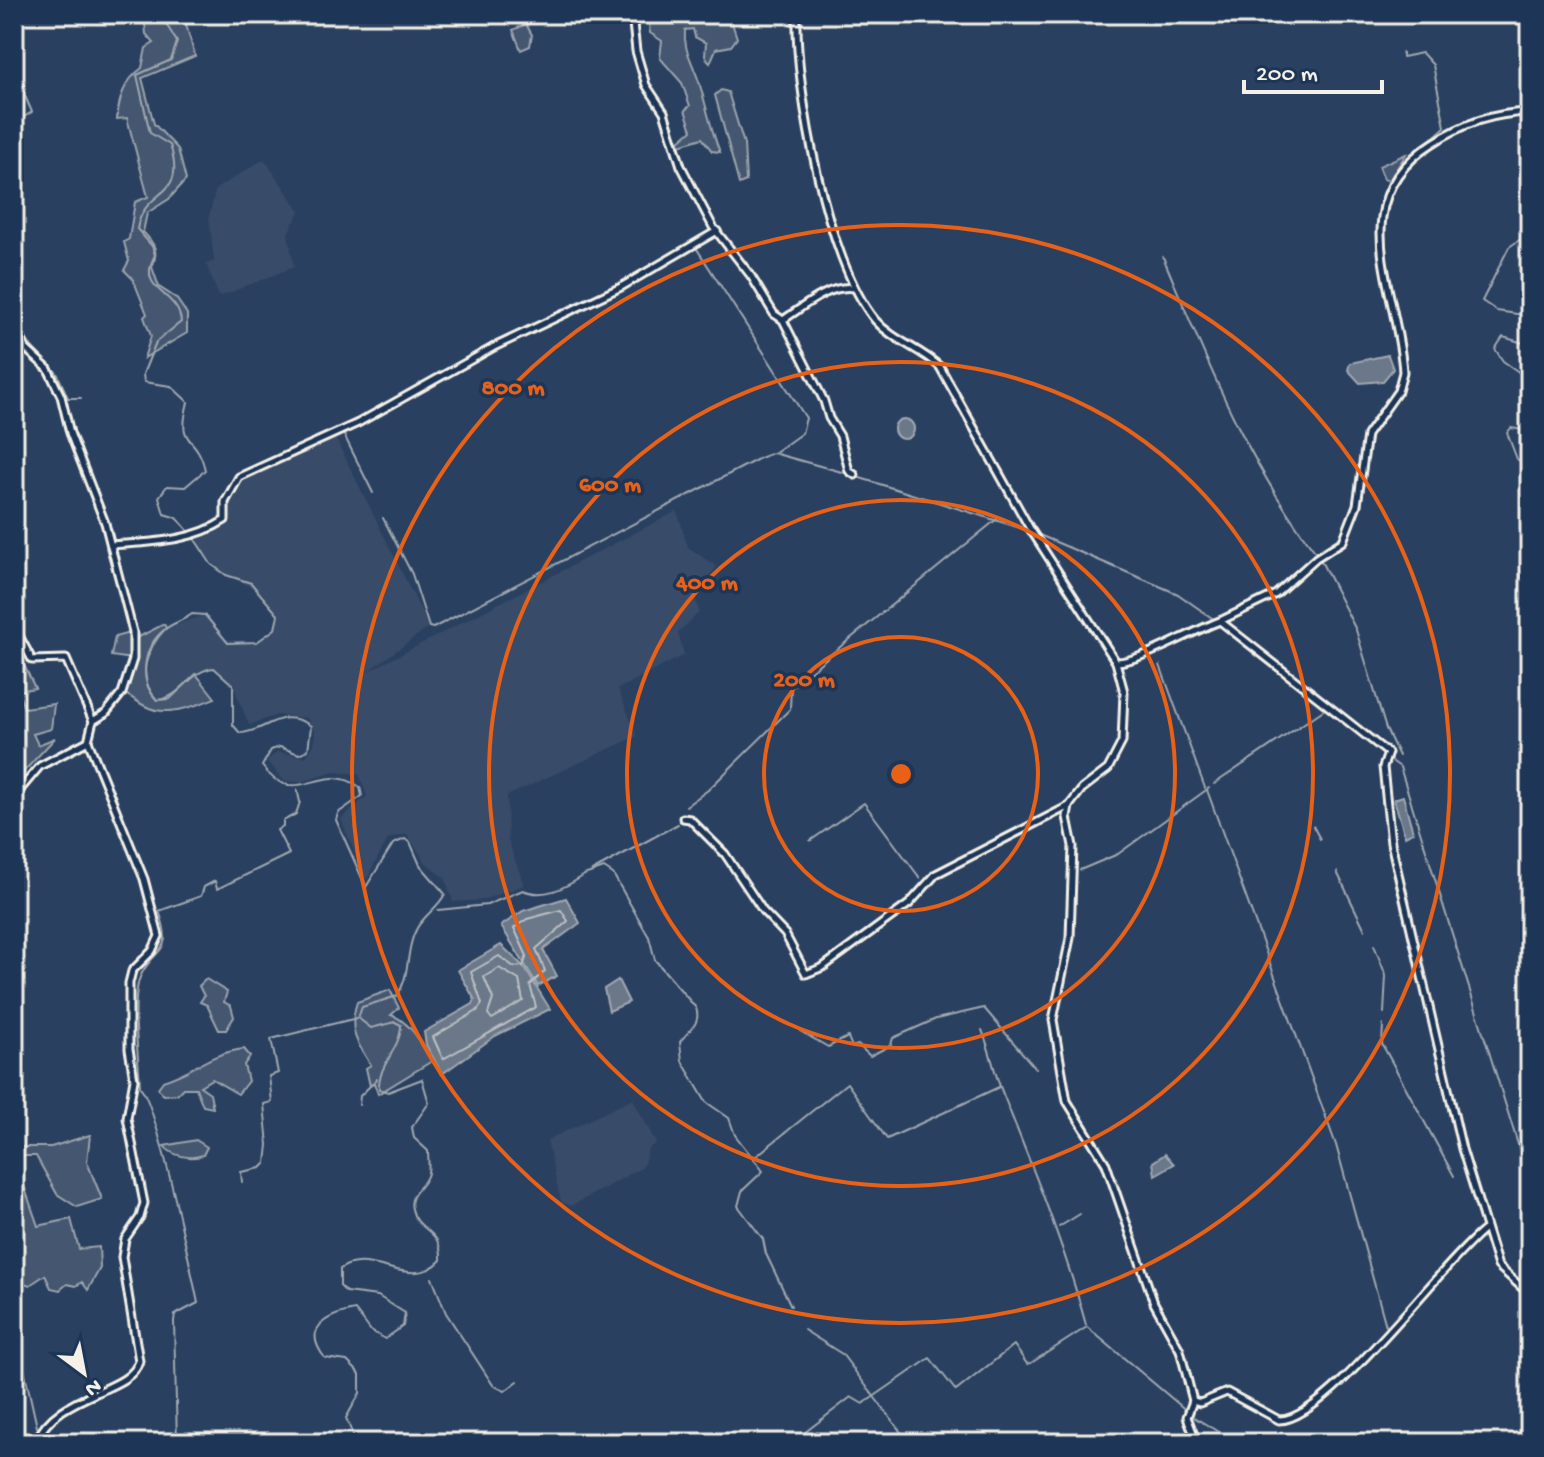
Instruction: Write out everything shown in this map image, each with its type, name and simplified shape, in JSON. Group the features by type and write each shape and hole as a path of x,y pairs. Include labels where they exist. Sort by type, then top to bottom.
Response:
{"street":[{"path":"632,14 636,51 646,85 664,112 681,166 717,231 751,276 774,314 783,320 840,436 849,471 855,475"},
{"path":"683,818 690,819 725,854 763,911 785,934 806,974 823,967 909,904 936,874 1069,806 1116,760 1122,742 1124,692 1116,662 1029,527 940,367 927,354 890,334 875,320 854,288 836,239 809,140 796,60 797,14"},
{"path":"1116,662 1131,662 1284,587 1316,558 1343,541 1352,521 1367,435 1398,391 1403,372 1381,239 1382,201 1396,175 1410,159 1457,127 1506,113 1530,112"},
{"path":"111,545 183,538 225,520 225,502 239,477 358,423 494,347 621,287 717,231"},
{"path":"783,320 812,300 844,286 854,288"},
{"path":"14,322 25,348 48,369 61,396 111,545 133,632 133,659 116,703 93,721"},
{"path":"1220,621 1388,753 1383,767 1391,843 1446,1085 1484,1230 1504,1276 1530,1295"},
{"path":"16,630 32,660 66,659 93,721 88,741 144,879 159,936 156,947 132,971 129,983 129,1049 134,1079 127,1118 144,1203 140,1217 125,1239 122,1257 139,1361 131,1376 72,1403 48,1419 35,1443"},
{"path":"14,797 40,766 88,741"},
{"path":"1069,806 1067,817 1073,846 1070,938 1053,1020 1063,1089 1106,1164 1154,1303 1180,1350 1193,1401 1187,1417 1197,1443"},
{"path":"1193,1401 1200,1403 1227,1392 1279,1420 1301,1415 1348,1376 1484,1230"}],"shaded area":[{"path":"144,14 183,14 195,56 142,78 154,124 178,149 186,180 169,199 147,213 143,232 155,248 152,267 159,287 176,298 187,314 187,333 144,358 151,336 144,317 147,314 133,279 124,270 129,261 124,242 129,239 135,202 148,197 127,118 117,119 124,90 142,68 146,48 154,43 146,34"},
{"path":"648,14 679,14 684,23 702,14 729,14 737,38 731,46 716,49 710,63 705,56 706,43 695,37 693,29 685,30 687,49 720,152 712,151 702,138 680,145 679,141 692,130 685,110 690,106 682,83 660,58 662,41 650,33"},
{"path":"526,24 532,35 530,46 521,50 513,30"},
{"path":"721,90 728,92 744,144 746,181 739,184 715,95"},
{"path":"1406,154 1389,181 1384,179 1379,166"},
{"path":"264,159 300,211 288,233 294,267 219,297 206,264 214,261 209,216 216,189"},
{"path":"14,301 25,338 53,371 65,391 59,393 23,340"},
{"path":"333,433 429,627 367,672 677,511 688,547 717,567 694,593 699,612 678,633 684,655 618,689 637,736 507,796 508,840 524,885 483,900 453,902 445,878 425,862 407,834 388,839 366,880 341,819 367,796 359,774 332,772 301,782 284,781 267,761 277,752 306,757 314,745 315,732 307,718 277,715 249,725 233,685 214,668 196,674 170,699 157,700 146,684 151,644 166,628 205,615 224,639 256,642 275,629 278,615 262,593 220,571 190,536 225,520 239,477"},
{"path":"164,624 166,628 153,644 146,663 146,682 150,691 157,700 170,699 196,674 215,698 181,710 162,711 145,706 122,693 132,659 111,656 115,637 133,632 135,639"},
{"path":"14,662 25,667 35,688 18,691 24,708 54,704 51,729 33,734 38,745 55,738 14,782"},
{"path":"206,979 227,992 224,1002 231,1006 234,1017 226,1030 219,1030 207,1005 200,1002 204,996 199,986"},
{"path":"390,990 399,1008 391,1015 410,1028 432,1061 378,1094 374,1083 370,1086 366,1068 371,1065 358,1042 353,1020 357,1002"},
{"path":"244,1049 250,1056 244,1065 248,1081 238,1094 212,1079 200,1086 210,1093 213,1108 203,1106 196,1088 183,1088 177,1094 163,1095 158,1088 163,1081 211,1059"},
{"path":"633,1099 656,1143 648,1149 643,1167 571,1206 561,1202 547,1140"},
{"path":"90,1135 87,1162 102,1199 77,1207 57,1194 36,1156 22,1156 21,1147 51,1147"},
{"path":"196,1140 207,1147 203,1155 177,1155 164,1146"},
{"path":"14,1185 24,1186 38,1226 71,1219 79,1249 99,1247 100,1268 88,1290 82,1282 76,1286 67,1284 60,1290 51,1288 45,1275 30,1285 21,1282 14,1236"}],"water":[{"path":"1388,355 1393,369 1383,381 1360,383 1348,370 1350,363"},
{"path":"904,419 911,422 914,429 911,436 904,439 897,436 894,429 897,422"},
{"path":"1403,796 1413,832 1405,836 1394,799"},
{"path":"566,898 580,923 543,950 557,976 538,986 501,926 523,911"},
{"path":"501,945 524,967 550,1009 495,1036 442,1074 426,1045 424,1032 473,1004 475,1000 458,970"},
{"path":"618,980 629,1002 609,1011 604,989"},
{"path":"1165,1154 1174,1164 1155,1175 1153,1162"}],"waterway":[{"path":"160,14 177,42 171,60 137,75 150,133 170,145 174,176 170,185 141,215 137,229 152,246 155,255 150,277 173,304 181,322 156,342 143,374 144,382 171,386 188,402 184,427 205,470 185,487 167,486 159,497 164,514 177,518 190,533"},
{"path":"1402,52 1402,57 1422,53 1433,65 1445,127 1427,143"},
{"path":"14,71 32,112 14,123"},
{"path":"1530,136 1527,139 1530,160"},
{"path":"1530,241 1524,237 1509,247 1482,301 1497,311 1530,316"},
{"path":"697,249 806,418 802,433 774,453"},
{"path":"1163,257 1249,448 1292,520 1317,554"},
{"path":"14,301 19,327 29,344 57,373 68,398 81,398"},
{"path":"1530,345 1503,337 1495,349 1503,361 1530,380"},
{"path":"1530,431 1511,428 1507,433 1517,459 1530,468"},
{"path":"343,433 373,493"},
{"path":"383,518 412,574 429,627 433,628 762,457 773,453 849,474"},
{"path":"857,477 1027,530"},
{"path":"686,806 708,790 790,709 791,687 997,519"},
{"path":"1037,534 1178,594 1212,618"},
{"path":"194,538 211,564 226,575 251,583 278,615 275,629 257,642 228,643 205,615 192,614 164,630 151,645 145,674 151,692 157,700 166,698 198,674 214,668 233,685 233,725 240,733 291,718 311,726 308,750 299,754 280,747 271,750 262,766 274,779 286,785 333,778 360,787 362,796 338,813 336,820 366,887 393,844 405,839 410,842 420,865 445,894 413,936 397,996 362,1007 358,1018 371,1028 395,1022 401,1025 397,1042 379,1081 379,1089 388,1092 422,1079 429,1103 412,1127 414,1138 428,1151 428,1170 411,1204 415,1217 438,1241 441,1260 429,1269 417,1272 365,1263 340,1269 340,1286 346,1292 378,1296 405,1313 403,1326 385,1339 371,1331 355,1310 327,1319 317,1331 318,1348 325,1358 347,1361 360,1374 360,1393 346,1418 356,1443"},
{"path":"106,548 131,635"},
{"path":"1530,550 1523,560 1522,570 1522,578 1530,583"},
{"path":"1320,559 1356,630 1386,729 1399,756"},
{"path":"1219,624 1383,753"},
{"path":"128,666 131,653"},
{"path":"1160,665 1205,788"},
{"path":"1214,784 1325,709"},
{"path":"1389,759 1400,767 1530,1183"},
{"path":"1080,870 1118,854 1209,788"},
{"path":"177,1443 174,1321 175,1315 198,1303 164,1153 147,1099 140,1087 136,1013 138,985 146,966 164,943 159,911 201,896 204,887 215,881 217,889 289,854 277,830 283,826 283,821 296,814 300,802 297,789"},
{"path":"1207,790 1336,1145 1386,1326"},
{"path":"810,841 864,803 920,878"},
{"path":"111,804 141,881 154,931"},
{"path":"592,871 678,824"},
{"path":"1313,826 1320,839"},
{"path":"584,875 604,868 613,874 649,937 655,960 696,1008 697,1019 680,1042 682,1061 706,1102 729,1118 735,1135 763,1171 742,1191 738,1206 763,1239 766,1254 791,1306"},
{"path":"1337,872 1365,930"},
{"path":"438,910 487,905 523,890 546,893 583,876"},
{"path":"1374,945 1386,976 1384,1013"},
{"path":"800,1031 828,1047 848,1037 852,1047 858,1045 870,1056 891,1045 893,1038 936,1019 984,1008 1036,1069"},
{"path":"242,1182 241,1172 261,1168 266,1163 268,1145 264,1104 272,1102 269,1076 278,1073 271,1039 357,1018"},
{"path":"1383,1025 1382,1044 1454,1176"},
{"path":"982,1030 1000,1086 1058,1237 1086,1325"},
{"path":"359,1105 360,1096 377,1079"},
{"path":"755,1157 847,1083 887,1139 999,1087"},
{"path":"1059,1227 1080,1214"},
{"path":"432,1278 446,1313 493,1385 505,1391 518,1381"},
{"path":"14,1324 37,1427"},
{"path":"791,1443 851,1397 863,1404 930,1358 956,1391 1014,1345 1027,1364 1087,1327 1188,1412"},
{"path":"804,1330 842,1354 909,1443"},
{"path":"1192,1416 1237,1443"}]}
